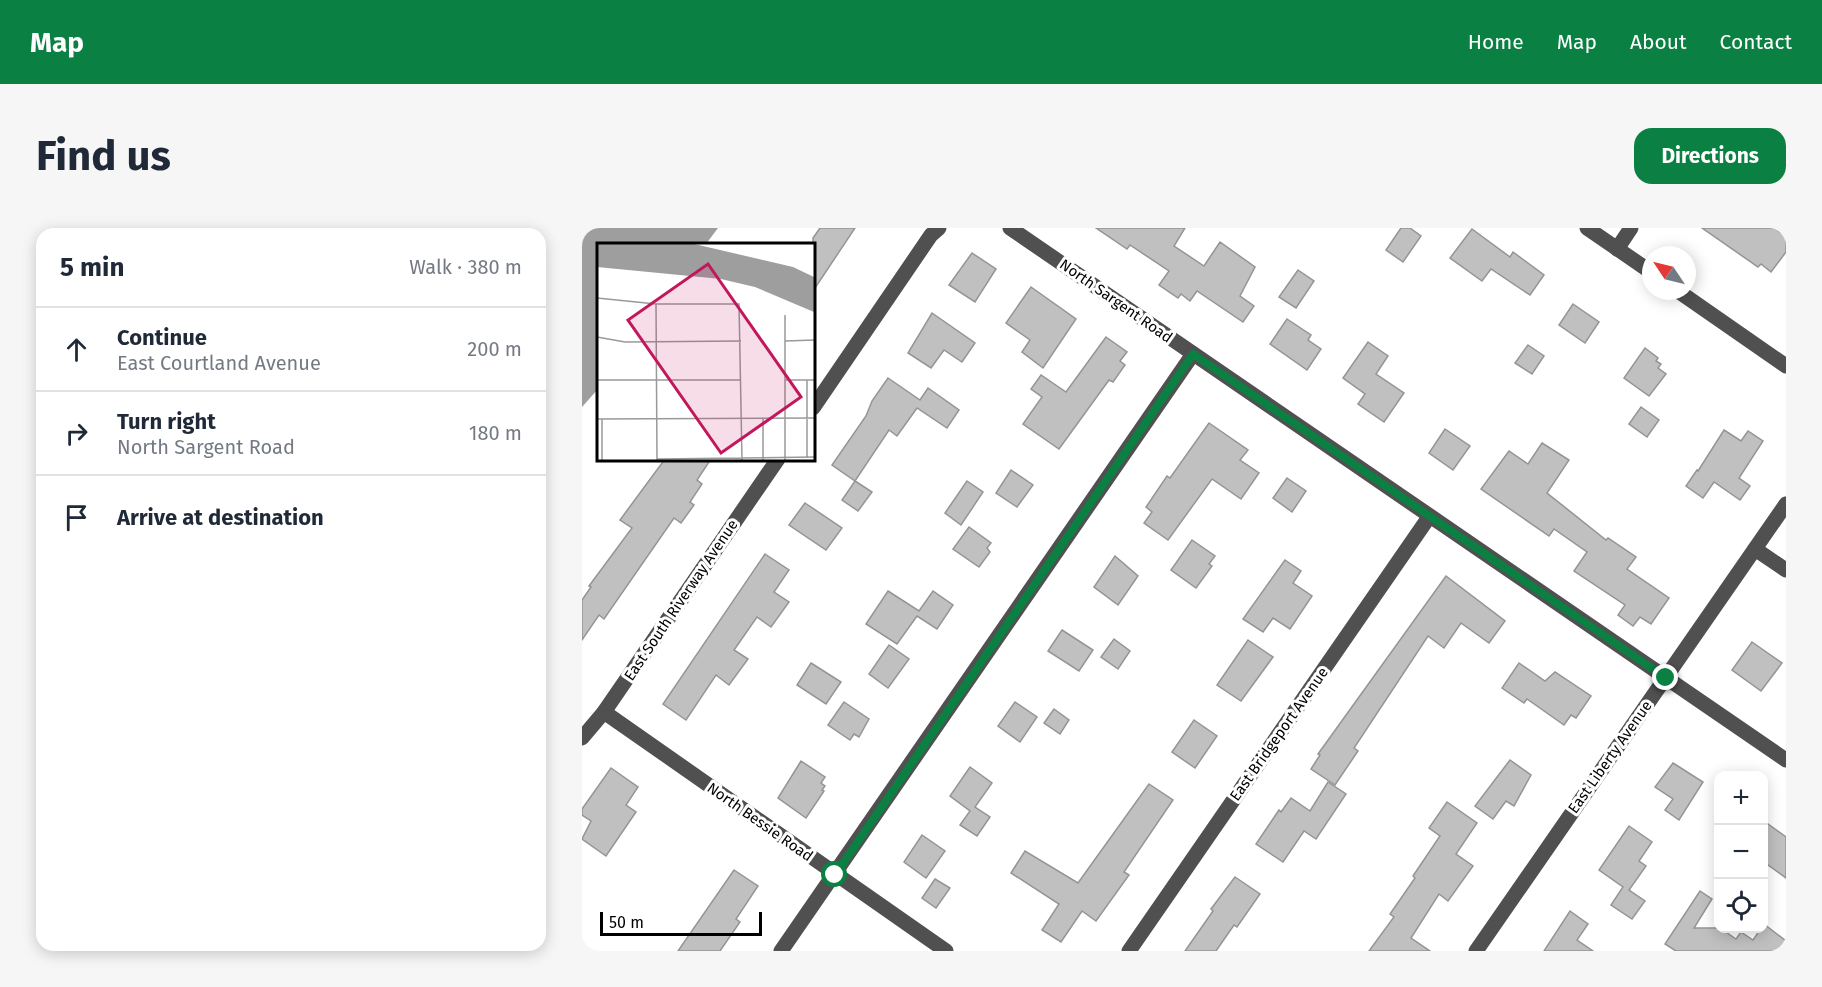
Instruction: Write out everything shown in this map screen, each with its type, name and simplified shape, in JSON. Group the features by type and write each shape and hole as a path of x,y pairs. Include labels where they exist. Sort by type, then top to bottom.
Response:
{"street":[{"path":"814,407 939,228"},
{"name":"North Sargent Road","path":"1010,228 1786,760"},
{"path":"1587,228 1642,266"},
{"path":"1617,249 1631,228"},
{"path":"1691,300 1786,366"},
{"path":"781,951 1193,354"},
{"name":"East South Riverway Avenue","path":"582,738 604,712 777,460"},
{"name":"East Liberty Avenue","path":"1476,951 1786,504"},
{"name":"East Bridgeport Avenue","path":"1129,951 1429,517"},
{"path":"1755,549 1786,570"},
{"name":"North Bessie Road","path":"604,712 946,951"}],"shaded area":[{"path":"582,228 718,228 707,243 597,243 597,390 582,407"}],"building":[{"path":"820,228 855,228 814,290 814,243 813,238"},
{"path":"1096,228 1185,228 1174,246 1204,266 1220,242 1255,267 1240,296 1254,306 1243,322 1197,291 1190,301 1181,294 1178,298 1159,285 1169,271 1130,245 1127,249"},
{"path":"1401,228 1410,228 1421,236 1403,262 1386,250"},
{"path":"1702,228 1774,228 1786,236 1786,252 1771,272 1761,264 1758,267"},
{"path":"1472,229 1510,257 1513,252 1544,275 1530,295 1491,269 1482,281 1450,258"},
{"path":"972,253 996,269 975,302 949,285"},
{"path":"1298,270 1314,281 1296,308 1279,297"},
{"path":"1031,287 1076,319 1043,368 1022,352 1030,340 1006,323"},
{"path":"1573,304 1599,322 1585,343 1559,325"},
{"path":"932,313 975,343 962,362 944,350 931,368 908,353"},
{"path":"1287,319 1311,335 1308,340 1321,349 1307,370 1270,344"},
{"path":"1106,337 1127,352 1120,361 1125,365 1113,382 1109,380 1059,449 1023,424 1042,397 1031,389 1041,375 1066,392"},
{"path":"1368,342 1388,356 1376,374 1404,393 1384,422 1358,404 1365,394 1343,378"},
{"path":"1528,345 1544,356 1532,374 1515,363"},
{"path":"1645,348 1658,358 1656,361 1661,364 1658,368 1666,374 1649,396 1624,378"},
{"path":"888,378 920,400 928,388 959,410 947,428 917,408 897,436 889,430 855,481 832,465 866,416 872,401"},
{"path":"1641,407 1659,420 1647,437 1629,424"},
{"path":"1209,423 1248,450 1240,460 1259,473 1241,499 1212,479 1168,540 1144,523 1152,512 1146,507 1167,476 1170,478"},
{"path":"1445,429 1470,446 1453,470 1429,453"},
{"path":"1724,430 1741,441 1748,431 1763,441 1739,478 1750,486 1740,500 1714,482 1703,498 1686,486"},
{"path":"1542,443 1569,460 1547,493 1606,540 1608,538 1636,557 1627,569 1669,598 1651,624 1640,617 1633,626 1618,615 1625,605 1574,571 1587,552 1554,529 1549,536 1481,489 1509,451 1528,464"},
{"path":"664,460 710,460 697,480 702,484 690,502 694,505 681,523 674,518 604,619 599,615 582,640 582,600 591,587 589,586 632,528 620,520"},
{"path":"1011,470 1033,485 1017,507 996,493"},
{"path":"1287,478 1306,491 1292,512 1273,498"},
{"path":"855,481 872,492 858,511 842,500"},
{"path":"967,481 983,492 961,525 945,513"},
{"path":"805,503 842,528 826,550 789,525"},
{"path":"969,527 991,543 987,548 990,552 979,567 953,549"},
{"path":"1192,540 1215,556 1209,564 1212,566 1196,588 1171,570"},
{"path":"765,554 789,570 774,592 789,602 771,627 757,617 734,650 748,659 729,685 716,675 686,720 663,704"},
{"path":"1115,556 1138,576 1118,605 1094,587"},
{"path":"1285,560 1301,571 1293,583 1312,596 1290,629 1273,618 1263,632 1243,619"},
{"path":"1446,576 1505,621 1489,643 1461,623 1444,648 1428,636 1354,748 1358,751 1335,785 1311,769 1320,755 1318,754"},
{"path":"888,591 919,611 933,591 953,605 937,629 917,616 897,644 866,624"},
{"path":"1062,630 1093,650 1079,671 1048,651"},
{"path":"1114,639 1130,651 1118,669 1101,657"},
{"path":"1248,640 1273,657 1241,701 1217,685"},
{"path":"1752,642 1782,663 1761,691 1732,670"},
{"path":"889,645 909,659 888,688 869,674"},
{"path":"811,663 841,682 826,704 797,685"},
{"path":"1519,663 1545,681 1555,672 1591,696 1576,718 1571,715 1564,725 1527,699 1524,703 1502,688"},
{"path":"844,702 869,719 859,737 854,734 850,740 828,725"},
{"path":"1015,702 1037,717 1020,742 998,726"},
{"path":"1054,709 1069,720 1060,734 1044,723"},
{"path":"1194,720 1217,736 1195,768 1172,752"},
{"path":"1510,760 1531,775 1514,806 1506,801 1493,819 1475,806"},
{"path":"801,761 825,777 821,783 825,786 822,790 824,791 806,818 778,798"},
{"path":"1673,763 1703,782 1679,820 1665,810 1673,799 1655,787"},
{"path":"970,767 992,783 975,807 990,817 977,836 960,825 970,811 950,796"},
{"path":"611,768 638,787 626,805 636,812 606,856 582,839 591,821 582,815 582,809"},
{"path":"1328,782 1346,794 1316,839 1304,831 1283,862 1256,844 1279,810 1281,812 1291,798 1310,811"},
{"path":"1149,784 1173,800 1124,872 1129,875 1096,921 1082,911 1061,942 1042,930 1059,904 1011,873 1025,851 1078,883"},
{"path":"1447,802 1477,823 1456,854 1473,866 1448,901 1439,894 1411,938 1430,951 1369,951 1394,917 1390,914 1440,836 1429,828"},
{"path":"1768,824 1786,837 1786,878 1768,865"},
{"path":"1629,826 1652,842 1639,861 1646,866 1629,890 1645,901 1632,919 1611,905 1623,887 1599,870"},
{"path":"922,835 945,851 926,878 904,862"},
{"path":"734,870 758,886 736,919 740,922 720,951 678,951"},
{"path":"1235,877 1260,894 1237,927 1234,925 1216,951 1185,951 1213,911 1211,909"},
{"path":"935,879 950,888 936,908 922,898"},
{"path":"1700,891 1712,899 1694,928 1714,928 1714,933 1727,933 1736,939 1742,933 1753,940 1758,933 1768,933 1768,927 1786,941 1779,951 1676,951 1665,944"},
{"path":"1570,911 1588,924 1577,940 1593,951 1544,951"}],"route":[{"path":"835,875 1193,354 1666,678"}]}
